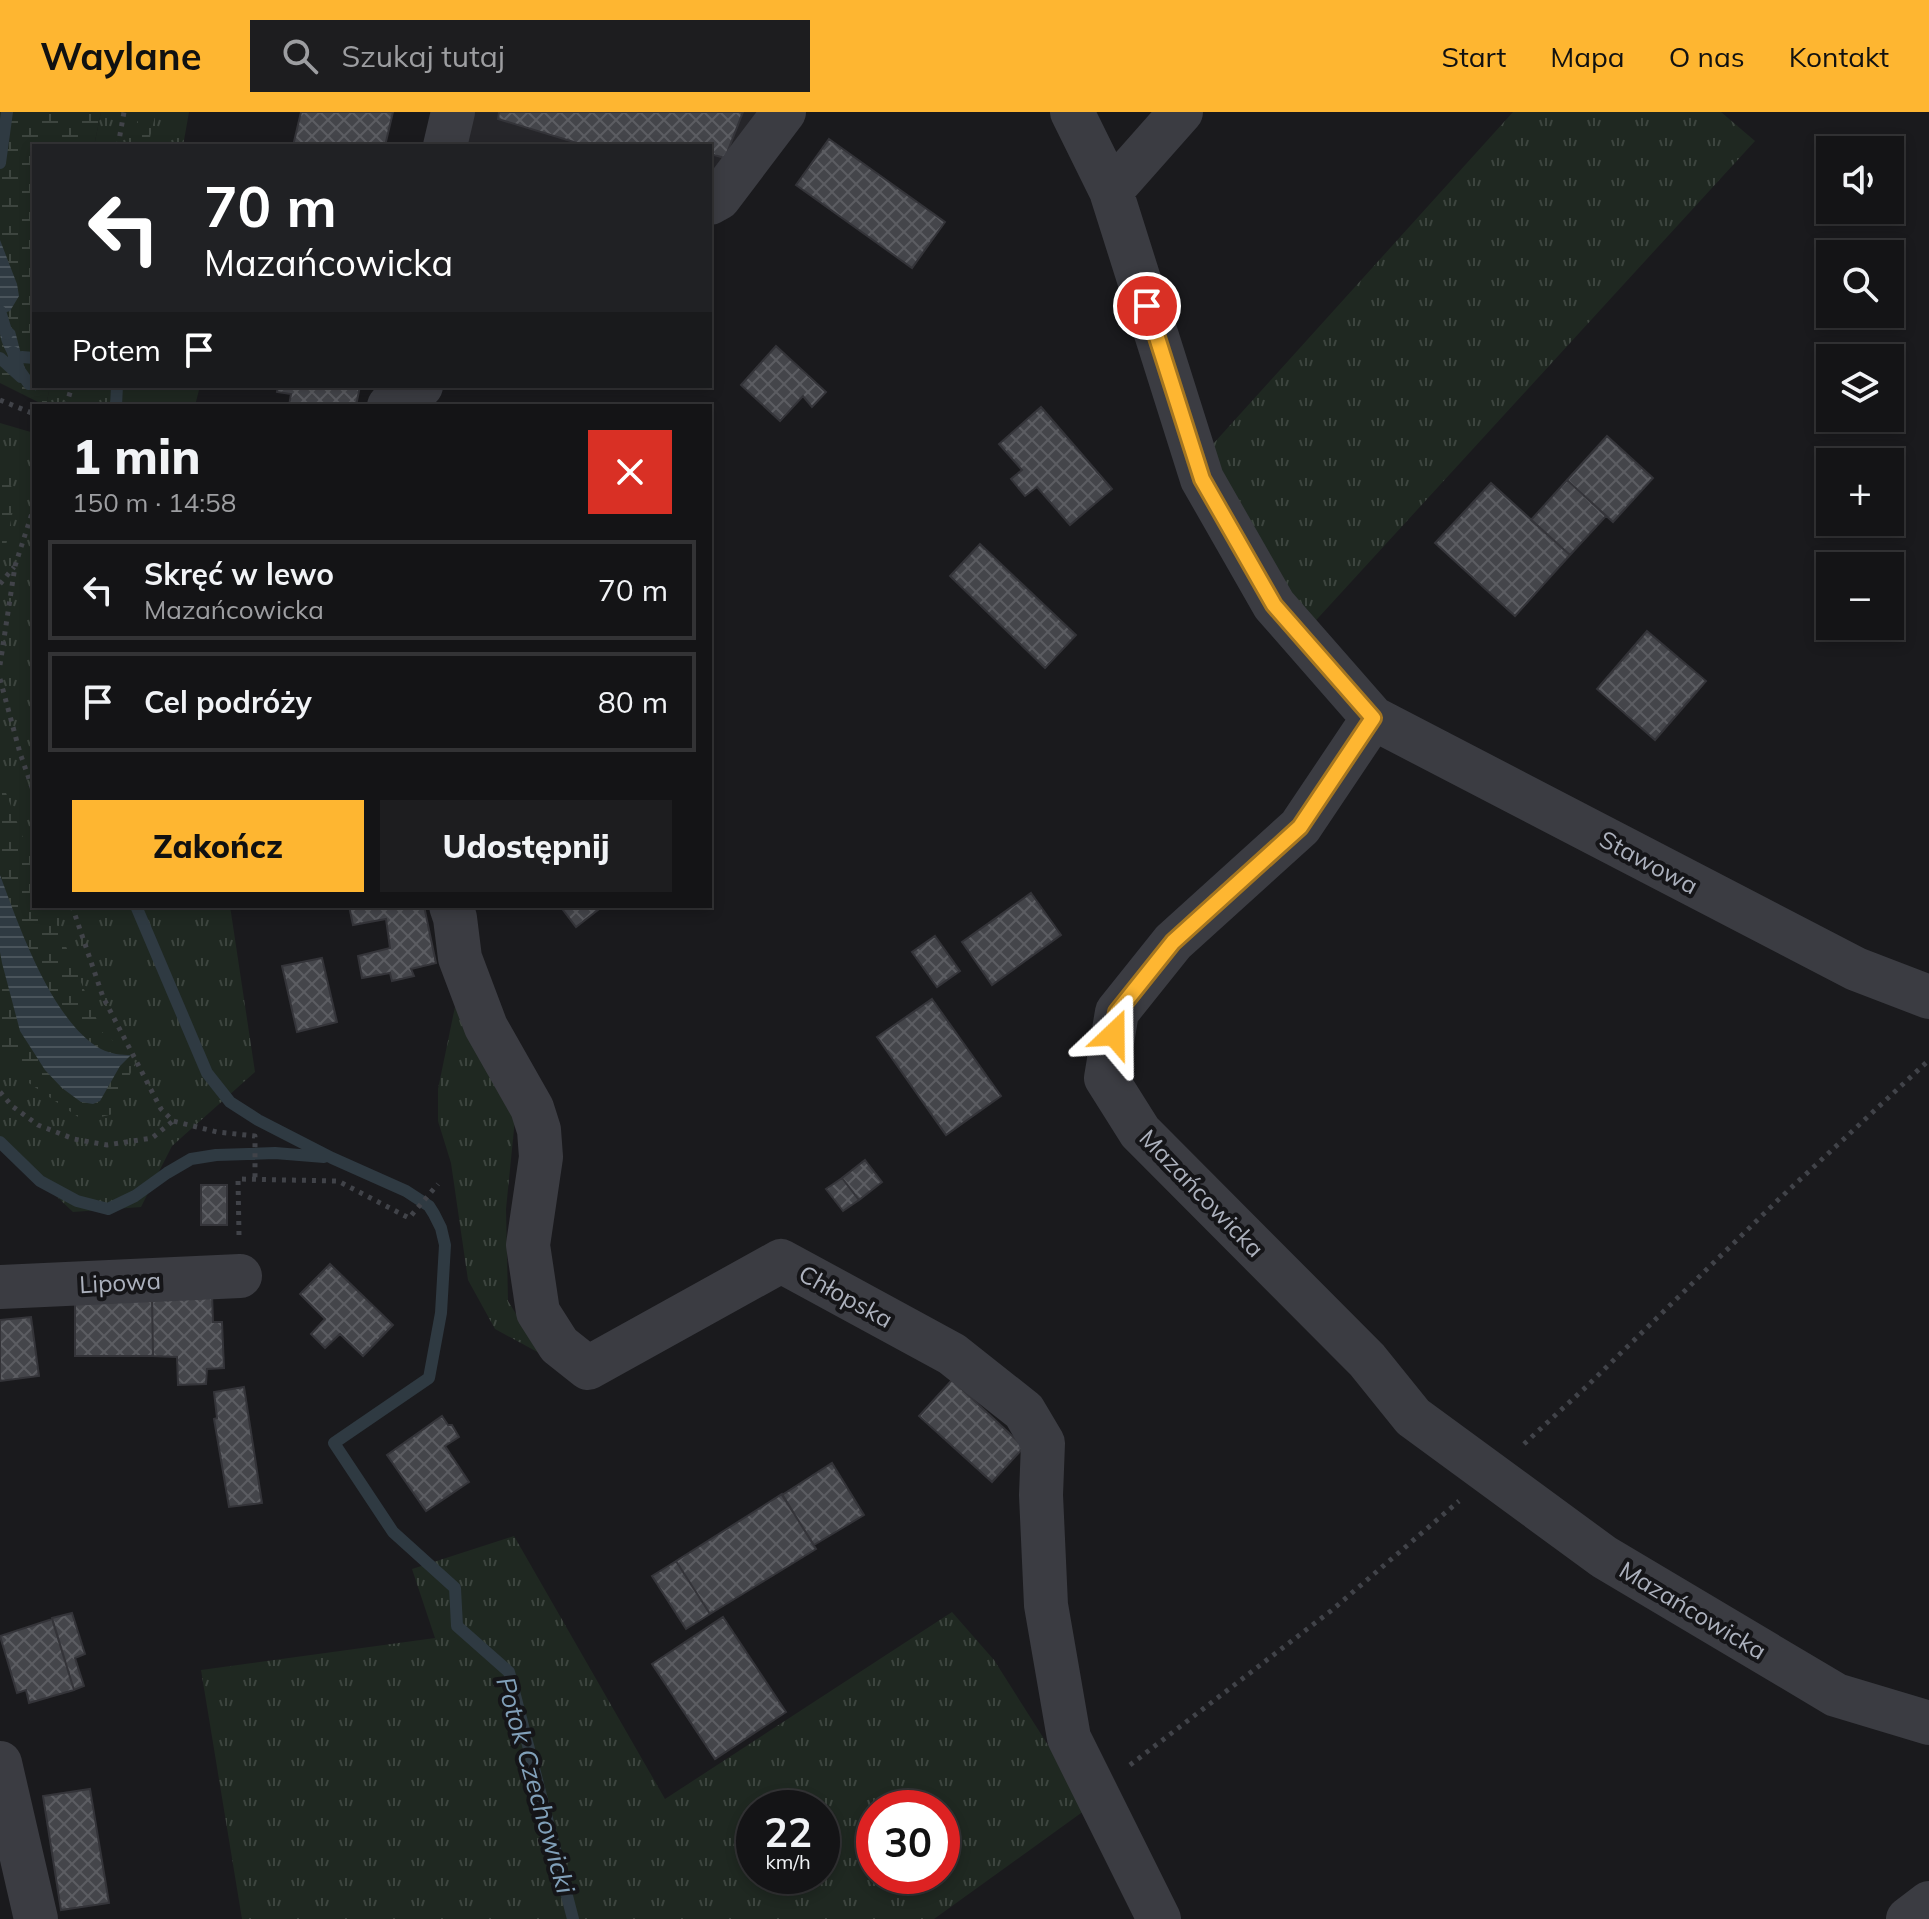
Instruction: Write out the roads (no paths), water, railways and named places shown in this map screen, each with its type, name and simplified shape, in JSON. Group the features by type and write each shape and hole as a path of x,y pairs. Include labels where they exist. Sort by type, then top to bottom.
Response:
{"street":[{"path":"445,144 453,112"},
{"path":"712,202 719,198 784,112"},
{"path":"1072,112 1111,191 1202,479 1274,605 1373,718"},
{"path":"1111,191 1181,112"},
{"path":"391,404 418,388"},
{"name":"Stawowa","path":"1373,718 1856,969 1929,997"},
{"name":"Mazańcowicka","path":"1373,718 1300,827 1173,942 1117,1012 1106,1078 1140,1132 1367,1360 1413,1417 1604,1557 1836,1695 1929,1723"},
{"name":"Chłopska","path":"452,908 460,958 486,1027 532,1108 539,1130 541,1157 528,1245 538,1312 559,1345 588,1368 781,1261 952,1354 1024,1411 1043,1443 1041,1495 1046,1605 1069,1738 1159,1919"},
{"name":"Lipowa","path":"0,1287 240,1276"},
{"path":"0,1763 36,1919"},
{"path":"1908,1919 1929,1903"}],"waterway":[{"name":"Potok Czechowicki","path":"0,163 7,112"},
{"name":"Potok Czechowicki","path":"0,311 7,334"},
{"name":"Potok Czechowicki","path":"13,352 17,367 29,384"},
{"path":"22,357 32,358"},
{"path":"0,358 21,377"},
{"path":"116,404 117,388"},
{"name":"Potok Czechowicki","path":"137,908 207,1073 230,1102 332,1158 406,1191 429,1206 441,1228 445,1245 441,1313 429,1378 334,1443 393,1532 455,1588 457,1626 509,1672 573,1919"},
{"path":"0,1142 40,1181 77,1201 108,1209 135,1196 191,1159 275,1153 324,1157"}]}
